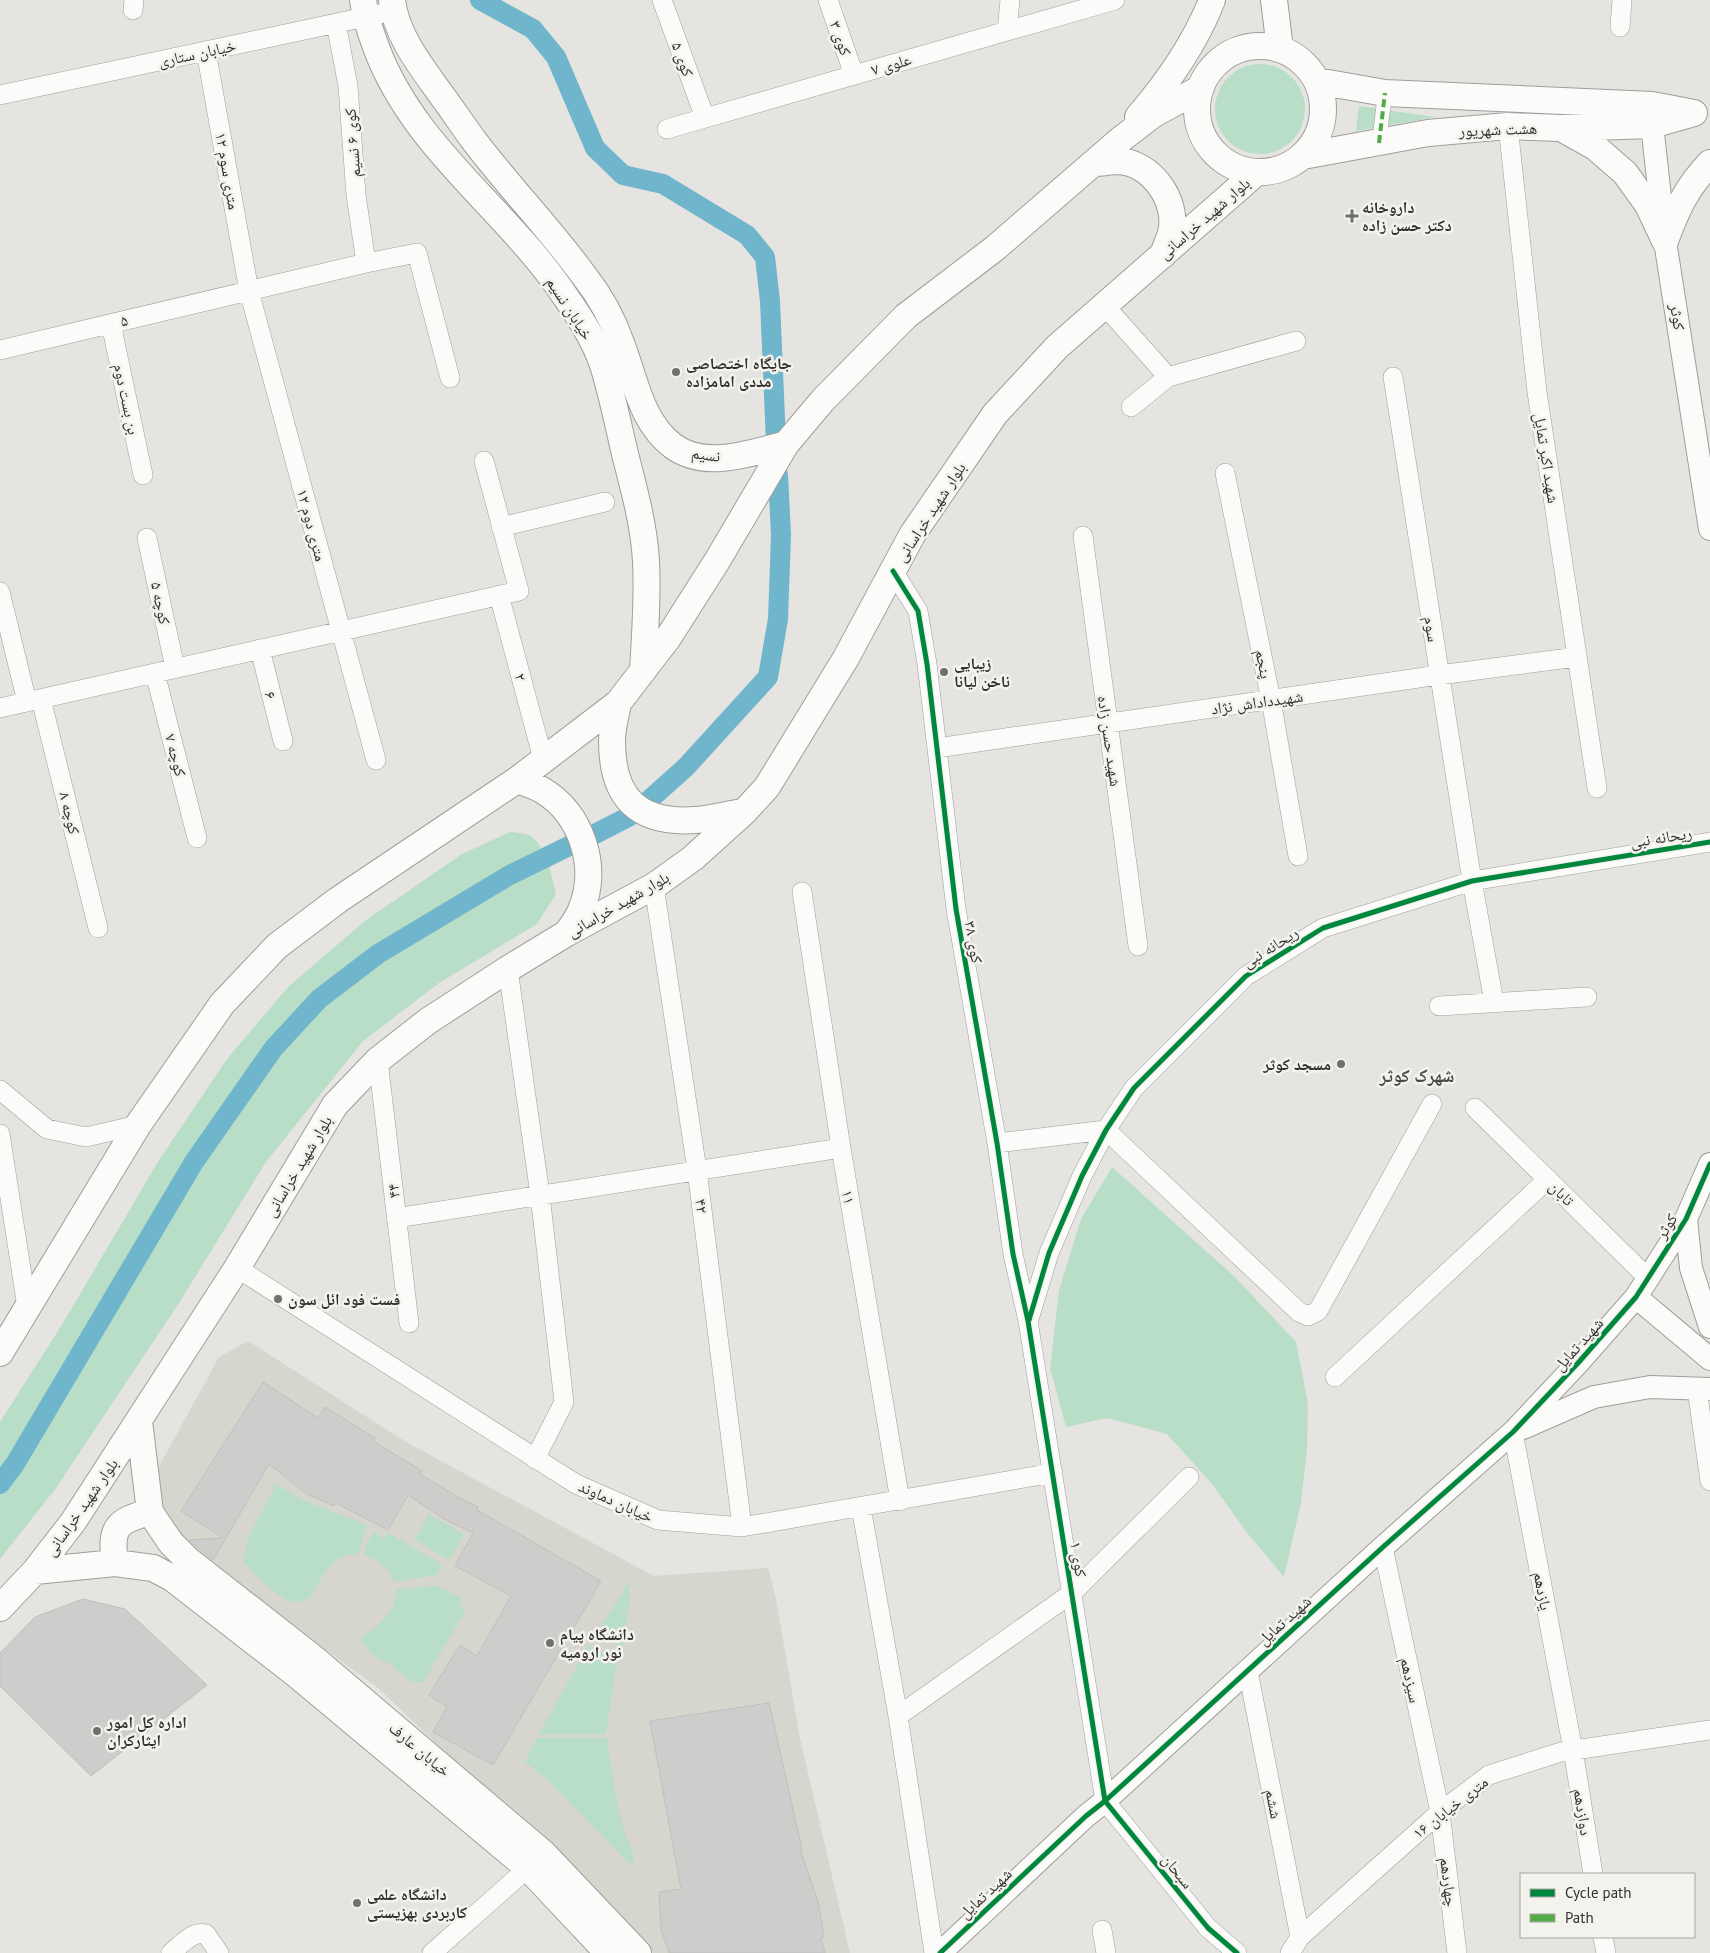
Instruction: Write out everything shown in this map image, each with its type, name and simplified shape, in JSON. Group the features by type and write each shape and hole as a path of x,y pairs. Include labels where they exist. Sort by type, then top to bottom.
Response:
{"main road":[{"path":"1120,140 1150,104 1187,51 1204,20 1212,0"},
{"path":"0,1353 138,1125 222,1004 277,946 338,900 517,780 618,703 668,638 718,561 786,444 823,400 906,316 994,249 1120,140 1154,114 1205,81 1226,57 1248,47 1264,46 1280,49 1295,56 1308,67 1317,81 1322,96 1323,113 1320,129 1314,144 1289,166 1273,171 1256,172 1240,169 1225,162 1204,137 1198,121 1198,104 1205,81 1219,0"},
{"path":"1274,0 1280,49"},
{"name":"خیابان نسیم","path":"393,5 403,37 475,142 560,242 587,279 612,320 622,343 644,410"},
{"name":"خیابان نسیم","path":"364,8 386,74 413,116 451,164 537,259 559,288 590,336 603,365 636,495 646,560 647,607 643,671"},
{"name":"هشت شهریور","path":"1317,81 1385,93 1652,115 1702,114"},
{"name":"هشت شهریور","path":"1302,156 1428,134 1508,126 1560,128 1652,115"},
{"path":"1560,128 1595,147 1625,173 1648,205 1665,241"},
{"path":"1094,164 1119,161 1142,169 1161,185 1171,207 1172,232 1163,255"},
{"path":"1665,241 1681,200 1698,175 1710,163"},
{"name":"بلوار شهید خراسانی","path":"0,1608 35,1571 73,1522 140,1421 237,1268 335,1105 378,1060 428,1021 508,968 567,933 654,886 693,858 744,812 767,786 846,658 912,535 995,414 1056,348 1256,172"},
{"name":"نسیم","path":"644,410 658,431 674,446 691,454 718,459 744,455 786,444"},
{"path":"618,703 612,739 614,770 628,800 647,815 668,819 695,820 744,812"},
{"path":"517,780 542,790 563,808 579,830 582,839 587,856 588,883 581,910 567,933"},
{"path":"35,1571 115,1563 180,1569 171,1543 150,1512 140,1421"},
{"path":"115,1563 112,1538 118,1527 126,1520 150,1512"},
{"name":"خیابان عارف","path":"180,1569 298,1675 536,1861 638,1953"},
{"name":"خیابان عارف","path":"536,1861 608,1953"}],"street":[{"name":"کوی ۵","path":"662,0 705,118"},
{"name":"کوی ۳","path":"828,0 854,75"},
{"path":"1007,31 1010,0"},
{"name":"علوی ۷","path":"667,129 1115,0"},
{"path":"1620,26 1622,0"},
{"name":"خیابان ستاری","path":"0,95 336,23 364,8 393,5"},
{"name":"کوی ۶ نسیم","path":"336,23 348,86 356,195 366,263"},
{"name":"۱۲ متری سوم","path":"206,51 249,291"},
{"path":"1379,144 1385,93"},
{"name":"کوثر","path":"1652,115 1665,241 1710,529"},
{"name":"شهید اکبر تمایل","path":"1508,126 1537,392 1597,788"},
{"name":"۵","path":"0,350 366,263 417,253 450,378"},
{"name":"۱۲ متری دوم","path":"249,291 376,760"},
{"path":"1105,306 1168,378"},
{"name":"بن بست دوم","path":"111,324 143,475"},
{"path":"1131,407 1168,378 1296,341"},
{"name":"سوم","path":"1393,377 1472,881 1494,1002"},
{"path":"0,708 519,591 484,460"},
{"name":"پنجم","path":"1225,473 1271,700 1298,856"},
{"path":"501,527 605,502"},
{"name":"شهید حسن زاده","path":"1083,536 1138,946"},
{"name":"کوچه ۵","path":"147,538 175,668"},
{"name":"کوی ۳۸","path":"893,571 918,611 927,664 956,909 997,1143 1013,1254 1028,1322"},
{"name":"کوچه ۸","path":"0,592 34,700 98,928"},
{"name":"۲","path":"500,595 543,759"},
{"name":"۶","path":"260,650 283,741"},
{"name":"شهیدداداش نژاد","path":"937,748 1439,675 1577,657"},
{"name":"کوچه ۷","path":"155,673 197,838"},
{"name":"ریحانه نبی","path":"1028,1322 1049,1253 1082,1176 1106,1130 1134,1088 1246,976 1323,928 1472,881 1710,842"},
{"name":"۴۲","path":"654,886 697,1170 742,1527"},
{"name":"۱۱","path":"802,892 841,1148 900,1501"},
{"path":"508,968 540,1195 564,1402 534,1459"},
{"path":"1438,1006 1587,997"},
{"name":"۴۴","path":"378,1060 409,1323"},
{"path":"0,1090 47,1129 86,1136 138,1125"},
{"path":"997,1143 1106,1130 1299,1312 1308,1316 1318,1311 1432,1104"},
{"name":"تابان","path":"1475,1108 1648,1278"},
{"path":"0,1134 3,1174 27,1307"},
{"path":"396,1218 841,1148"},
{"name":"کوثر","path":"1636,1297 1686,1219 1710,1164"},
{"path":"1335,1377 1548,1180"},
{"path":"1686,1219 1691,1268 1710,1327"},
{"name":"خیابان دماوند","path":"237,1268 534,1459 576,1484 658,1520 742,1527 1053,1473"},
{"path":"1636,1297 1710,1359"},
{"name":"شهید تمایل","path":"940,1953 1086,1816 1105,1801 1383,1547 1513,1432 1578,1363 1636,1297"},
{"name":"کوی ۱","path":"1028,1322 1105,1801"},
{"path":"1513,1432 1594,1397 1650,1387 1703,1389 1710,1481"},
{"name":"یازدهم","path":"1513,1432 1573,1750"},
{"path":"898,1716 1072,1593 1189,1478"},
{"path":"860,1508 898,1716 934,1953"},
{"name":"سیزدهم","path":"1383,1547 1440,1812"},
{"name":"ششم","path":"1248,1671 1295,1945"},
{"name":"۱۶ متری خیابان","path":"1295,1945 1440,1812 1490,1775 1561,1752 1710,1730"},
{"name":"دوازدهم","path":"1573,1750 1593,1873"},
{"name":"سبحان","path":"1105,1801 1208,1928 1237,1953"},
{"name":"چهاردهم","path":"1440,1812 1458,1953"},
{"path":"432,1953 536,1861"},
{"path":"1102,1930 1106,1953"},
{"path":"171,1953 194,1934 200,1933 206,1934 219,1953"},
{"path":"1604,1938 1606,1953"}],"shaded area":[{"name":"دانشگاه پیام نور ارومیه","path":"248,1341 406,1442 654,1576 768,1568 776,1599 800,1738 850,1953 653,1953 377,1687 247,1593 180,1540 157,1501 152,1479 219,1357"}],"green space":[{"path":"1260,64 1277,67 1292,77 1302,92 1305,109 1302,126 1292,141 1277,151 1260,154 1243,151 1228,141 1218,126 1215,109 1218,92 1228,77 1243,67"},
{"path":"1359,106 1435,117 1356,131"},
{"path":"510,832 527,834 535,839 544,853 550,870 556,894 537,924 439,983 363,1041 266,1162 179,1303 56,1488 0,1559 0,1422 63,1323 159,1160 227,1059 288,987 366,920 462,854"},
{"path":"1112,1167 1235,1277 1296,1342 1308,1404 1307,1449 1301,1503 1284,1577 1248,1534 1212,1484 1167,1434 1107,1418 1066,1427 1050,1368 1059,1290 1081,1219"},
{"path":"276,1484 300,1499 367,1525 358,1555 341,1557 334,1562 328,1568 310,1598 297,1602 289,1601 274,1592 243,1561 249,1536"},
{"path":"428,1514 464,1534 449,1560 415,1540"},
{"path":"374,1532 384,1538 388,1533 442,1564 437,1575 393,1582 392,1577 383,1565 364,1555 368,1541"},
{"path":"630,1580 630,1597 622,1649 598,1632"},
{"path":"437,1586 461,1598 460,1607 465,1608 465,1611 424,1681 417,1683 409,1680 391,1665 374,1656 363,1644 360,1637 374,1629 385,1618 393,1605 397,1589"},
{"path":"589,1644 617,1661 606,1734 539,1734"},
{"path":"537,1738 607,1738 624,1831 634,1855 633,1864 628,1862 543,1776 525,1762"}],"building":[{"path":"263,1382 318,1418 325,1407 375,1438 373,1441 422,1471 420,1474 478,1507 477,1510 601,1581 493,1765 433,1732 447,1707 429,1695 460,1645 477,1656 511,1596 455,1566 473,1533 444,1519 408,1495 388,1530 336,1503 334,1506 307,1494 269,1464 213,1560 189,1540 223,1538 181,1511"},
{"name":"اداره کل امور ایثارکران","path":"83,1599 125,1609 207,1685 91,1776 0,1686 0,1653 35,1617"},
{"path":"769,1703 802,1849 800,1849 819,1905 824,1938 821,1938 825,1953 669,1953 661,1930 659,1892 681,1889 650,1721"}],"waterway":[{"path":"480,0 533,29 556,57 595,148 623,175 663,184 747,235 765,257 770,301 776,442"},
{"path":"648,801 686,767 768,677 778,619 781,535 778,475"},
{"path":"593,835 630,816"},
{"path":"0,1484 15,1464 194,1162 273,1049 319,999 378,954 508,876 571,845"}],"marked path":[{"path":"1379,143 1385,93"}],"cycle path":[{"path":"893,571 918,611 927,664 956,909 997,1143 1013,1254 1028,1321 1105,1801 1208,1928 1237,1953"},
{"path":"1029,1320 1049,1253 1082,1176 1106,1130 1134,1088 1246,976 1323,928 1472,881 1710,842"},
{"path":"940,1953 1086,1816 1105,1801 1383,1547 1513,1432 1578,1363 1636,1297 1686,1219 1710,1164"}],"place":[{"name":"داروخانه دکتر حسن زاده","path":"1352,216"},
{"name":"جایگاه اختصاصی مددی امامزاده","path":"676,372"},
{"name":"زیبایی ناخن لیانا","path":"944,672"},
{"name":"مسجد کوثر","path":"1341,1064"},
{"name":"فست فود ائل سون","path":"278,1299"},
{"name":"دانشگاه پیام نور ارومیه","path":"550,1643"},
{"name":"اداره کل امور ایثارکران","path":"97,1731"},
{"name":"دانشگاه علمی کاربردی بهزیستی","path":"357,1903"}],"district":[{"name":"شهرک کوثر","path":"1417,1075"}]}
